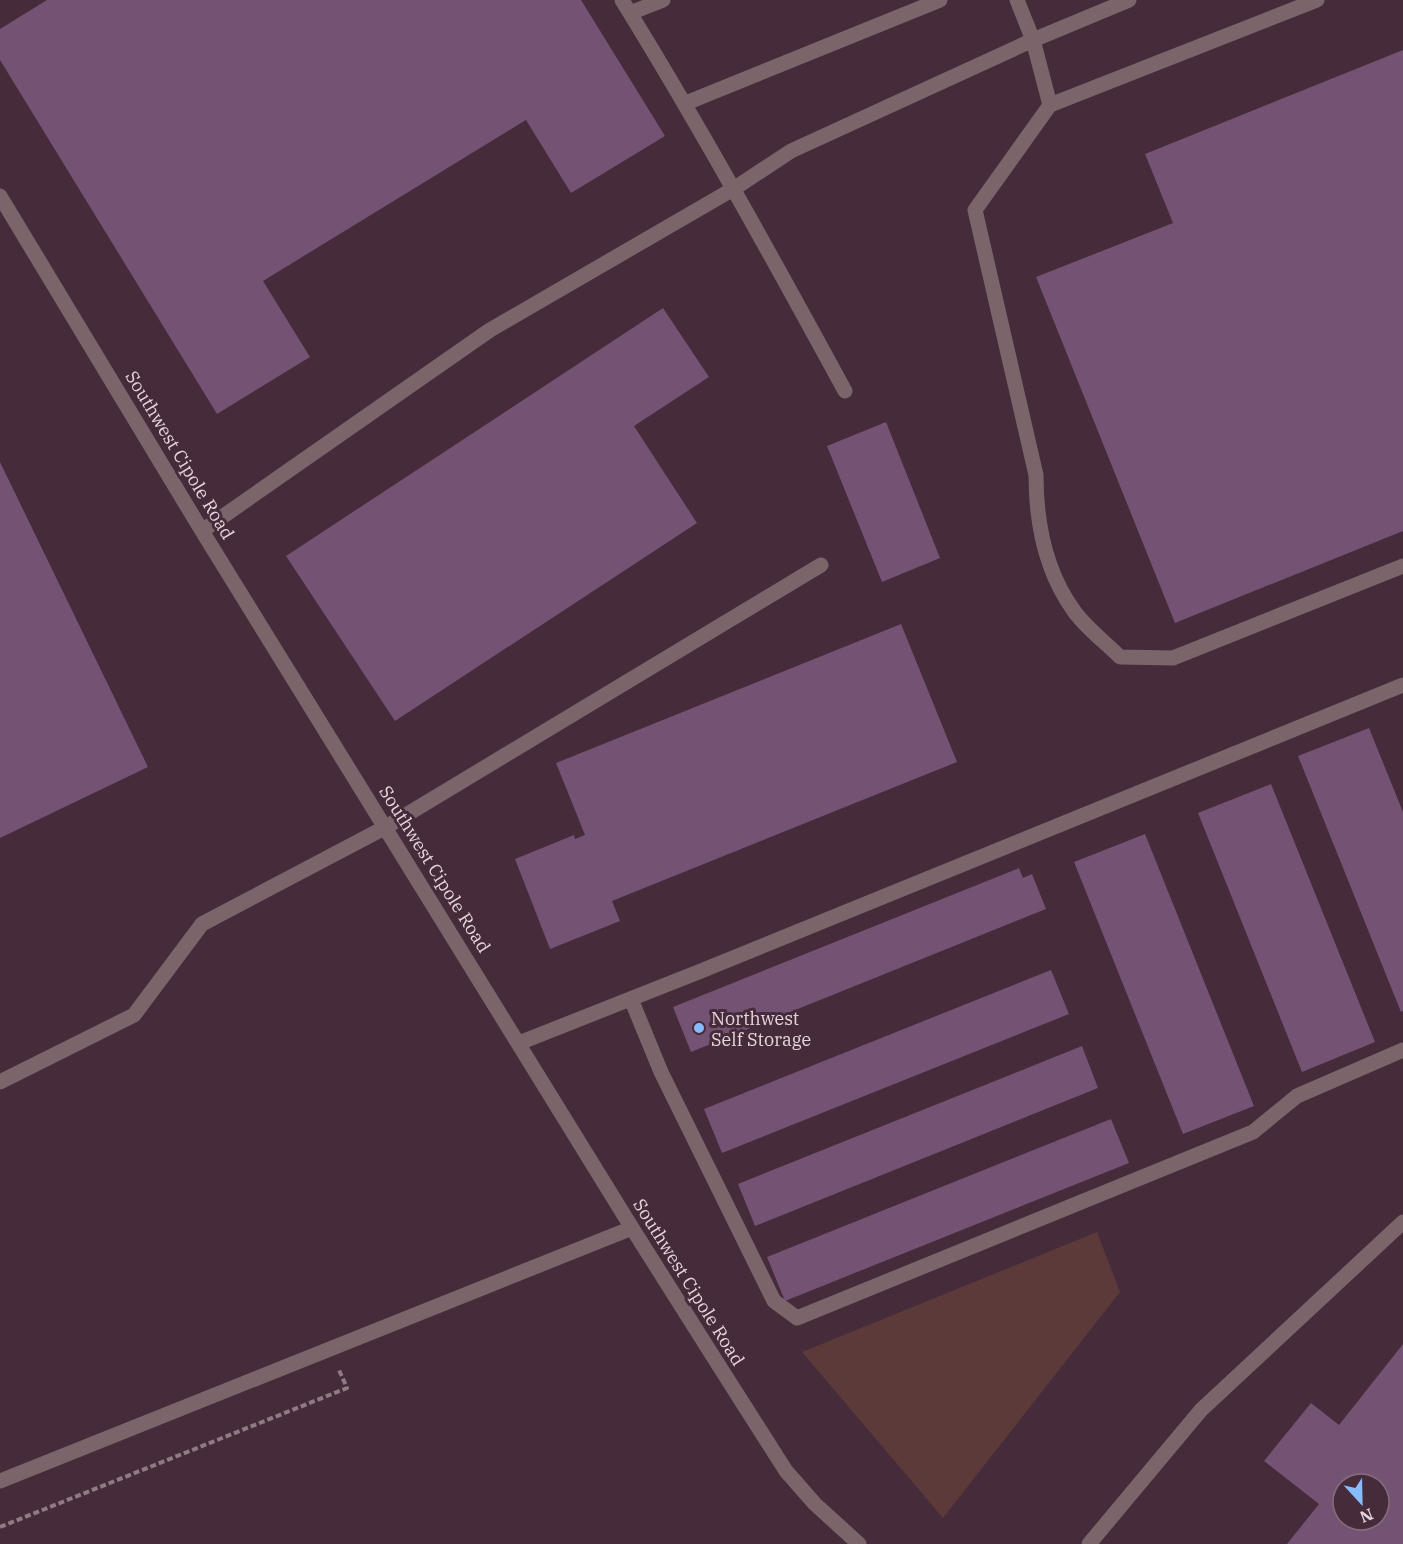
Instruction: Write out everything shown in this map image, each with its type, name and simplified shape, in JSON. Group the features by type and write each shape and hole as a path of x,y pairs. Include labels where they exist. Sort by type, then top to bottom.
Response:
{"street":[{"path":"663,0 626,7 686,103 735,188 845,391"},
{"path":"686,103 940,0"},
{"path":"1017,0 1033,40 1050,105"},
{"path":"202,531 489,330 735,188 791,151 1033,40 1129,0"},
{"path":"1317,0 1050,105 975,210 1036,475 1036,508 1045,550 1054,577 1075,612 1120,657 1173,658 1403,566"},
{"name":"Southwest Cipole Road","path":"0,196 202,531 632,1228 786,1471 815,1504 859,1544"},
{"path":"0,1082 134,1015 202,924 386,826 821,565"},
{"path":"519,1043 1403,685"},
{"path":"631,999 661,1072 774,1301 797,1318 1253,1132 1298,1096 1403,1050"},
{"path":"1089,1544 1201,1410 1403,1222"},
{"path":"0,1481 632,1228"}],"path":[{"path":"0,1527 347,1388 336,1363"}],"shaded area":[{"path":"1097,1232 1120,1292 943,1518 802,1352"}],"building":[{"path":"47,0 581,0 665,136 571,193 526,120 263,281 310,357 217,414 0,60 0,29"},
{"path":"1403,50 1403,531 1175,623 1036,277 1173,223 1145,154"},
{"path":"663,308 709,377 634,426 697,523 395,721 286,556"},
{"path":"886,422 940,558 882,582 827,446"},
{"path":"0,462 148,767 0,838"},
{"path":"901,624 957,762 612,901 620,921 550,949 515,859 574,835 575,839 585,835 556,763"},
{"path":"1369,728 1403,812 1403,1011 1401,1012 1298,756"},
{"path":"1271,784 1375,1042 1302,1072 1198,813"},
{"path":"1145,834 1254,1106 1183,1134 1074,862"},
{"path":"1019,868 1023,878 1032,874 1046,909 691,1052 673,1007"},
{"path":"1051,970 1069,1014 722,1153 704,1109"},
{"path":"1082,1046 1098,1088 755,1226 738,1184"},
{"path":"1111,1119 1129,1163 785,1301 767,1257"},
{"path":"1403,1344 1403,1544 1287,1544 1319,1504 1264,1461 1311,1403 1339,1425"}],"place":[{"name":"Northwest Self Storage","path":"699,1028"}]}
